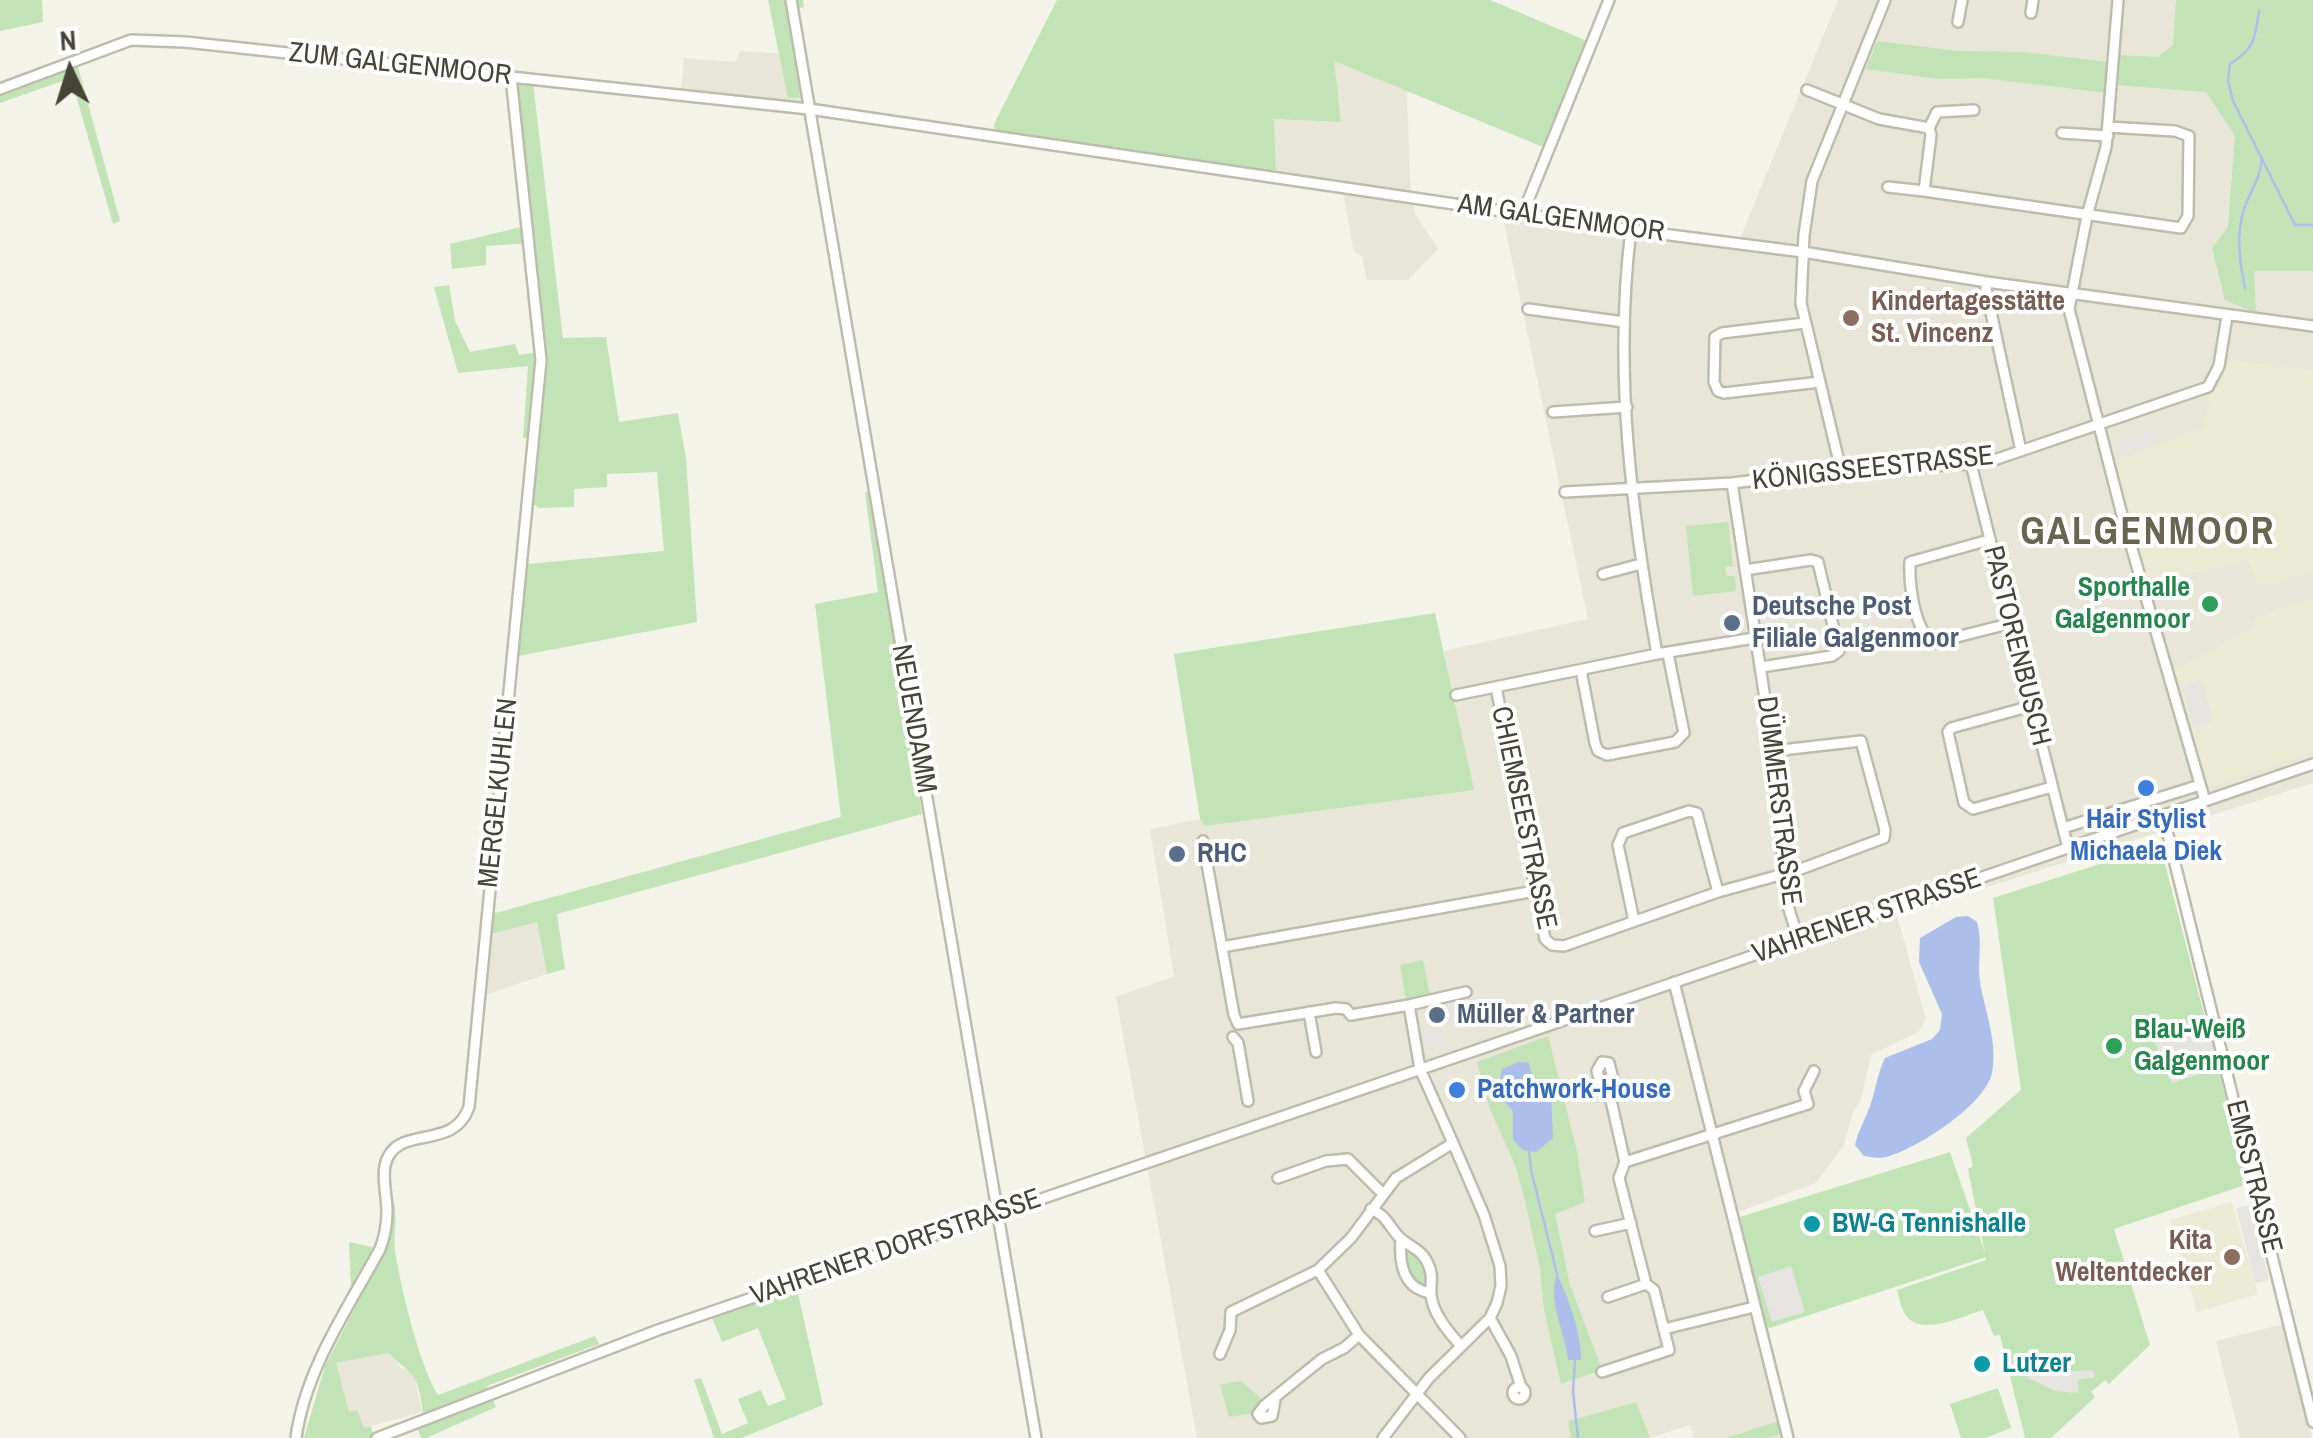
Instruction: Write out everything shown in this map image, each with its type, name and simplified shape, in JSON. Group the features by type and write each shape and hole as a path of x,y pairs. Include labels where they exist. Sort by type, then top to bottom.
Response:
{"street":[{"name":"NEUENDAMM","path":"791,0 1036,1438"},
{"path":"1523,213 1608,0"},
{"path":"1841,470 1805,322 1800,290 1803,252 1812,181 1885,0"},
{"path":"1958,22 1962,0"},
{"path":"2031,14 2033,0"},
{"path":"2118,0 2108,131 2068,309 2205,801"},
{"name":"ZUM GALGENMOOR","path":"0,89 131,40 186,42 809,109"},
{"name":"MERGELKUHLEN","path":"296,1438 305,1396 320,1360 387,1230 386,1160 393,1150 409,1142 453,1130 464,1121 469,1107 541,360 512,77"},
{"path":"1807,90 1878,118 1929,128"},
{"name":"AM GALGENMOOR","path":"809,109 1987,282 2313,326"},
{"path":"1924,192 1929,128 1938,112 1974,110"},
{"path":"1888,187 2182,228 2188,216 2190,136 2175,131 2062,134"},
{"path":"1581,670 1598,751 1607,755 1675,742 1684,733 1641,564 1632,490 1624,322 1631,230"},
{"path":"1987,282 2022,451"},
{"path":"1528,309 1624,322"},
{"name":"KÖNIGSSEESTRASSE","path":"1565,492 1970,464 2022,451 2208,387 2218,366 2227,316"},
{"path":"1805,322 1715,337 1714,382 1724,393 1820,382"},
{"path":"1554,412 1627,407"},
{"name":"PASTORENBUSCH","path":"1970,464 2068,848"},
{"name":"DÜMMERSTRASSE","path":"1732,483 1773,751 1783,872 1799,941"},
{"path":"1989,540 1910,562 1918,616 1924,636 1934,643 2012,623"},
{"path":"1745,570 1818,562 1838,636 1840,651 1832,656 1761,667"},
{"path":"1603,574 1641,564"},
{"path":"1456,695 1754,638"},
{"name":"CHIEMSEESTRASSE","path":"1496,687 1545,939 1552,946 1564,946 1718,892 1798,870 1884,838 1861,741 1773,751"},
{"path":"2031,706 1951,728 1948,742 1956,773 1964,803 1973,809 2052,787"},
{"name":"VAHRENER STRASSE","path":"1420,1069 2313,764"},
{"path":"2063,828 2200,785"},
{"path":"1634,921 1618,845 1623,833 1689,811 1697,814 1718,892"},
{"name":"EMSSTRASSE","path":"2163,815 2313,1422"},
{"path":"1204,841 1238,1024 1336,1008 1352,1015 1466,992"},
{"path":"1222,947 1535,891"},
{"path":"1674,982 1788,1438"},
{"path":"1383,1438 1459,1344 1490,1318 1501,1286 1500,1266 1484,1214 1420,1069 1409,1005"},
{"path":"1309,1012 1316,1052"},
{"path":"1233,1037 1238,1042 1248,1101"},
{"name":"VAHRENER DORFSTRASSE","path":"376,1438 658,1330 1420,1069"},
{"path":"1626,1162 1808,1104 1804,1091 1814,1071"},
{"path":"1602,1372 1669,1350 1654,1290 1646,1284 1619,1178 1626,1162 1607,1083"},
{"path":"1220,1354 1230,1330 1232,1312 1318,1270 1351,1238 1382,1193 1414,1164 1453,1143"},
{"path":"1278,1178 1326,1161 1348,1159 1382,1193"},
{"path":"1371,1209 1383,1214 1401,1240 1414,1245 1429,1265 1433,1280 1430,1293 1444,1325 1459,1344"},
{"path":"1595,1232 1631,1223"},
{"path":"1401,1240 1404,1274 1416,1289 1430,1293"},
{"path":"1318,1270 1359,1334 1460,1438"},
{"path":"1608,1296 1646,1284"},
{"path":"1664,1330 1754,1307"},
{"path":"1490,1318 1511,1356 1521,1388"},
{"path":"1275,1400 1310,1368 1359,1334"}],"shaded area":[{"path":"1838,0 2313,0 2313,783 1897,916 1926,1019 1918,1032 1871,1055 1861,1100 1853,1112 1844,1145 1816,1183 1736,1213 1793,1438 1766,1438 1780,1433 1777,1421 1726,1438 1694,1438 1690,1425 1650,1438 1635,1402 1568,1421 1571,1438 1197,1438 1116,997 1174,976 1150,829 1200,819 1205,826 1473,790 1444,651 1588,619 1503,218 1736,248"},
{"path":"741,51 797,55 802,103 681,92 684,58 735,62"},
{"path":"1333,60 1407,91 1415,214 1438,249 1408,280 1367,280 1362,256 1354,252 1343,193 1275,181 1274,119 1341,122"},
{"path":"2226,360 2313,371 2313,572 2259,587 2248,559 2149,584 2115,461 2204,428 2211,393 2219,388"},
{"path":"2155,428 2160,441 2121,453 2116,441"},
{"path":"2313,599 2313,752 2205,788 2173,672 2251,629 2254,621"},
{"path":"2202,680 2213,721 2194,728 2182,685"},
{"path":"537,922 547,974 485,995 491,934"},
{"path":"2208,1025 2219,1068 2172,1083 2153,1038"},
{"path":"1440,1028 1444,1045 1421,1050 1418,1034"},
{"path":"2232,1202 2258,1294 2197,1312 2170,1220"},
{"path":"2251,1205 2269,1280 2255,1283 2236,1208"},
{"path":"1791,1266 1805,1312 1772,1322 1758,1277"},
{"path":"2284,1324 2312,1438 2240,1438 2216,1341"},
{"path":"389,1353 415,1379 422,1412 364,1428 349,1412 335,1363"},
{"path":"2042,1363 2062,1372 2093,1370 2095,1377 2078,1380 2078,1393 2055,1391 2028,1378 2034,1364 2039,1367"}],"green space":[{"path":"0,0 42,0 43,22 0,31"},
{"path":"768,0 803,0 804,7 788,11 800,98 788,98"},
{"path":"1057,0 1490,0 1587,41 1543,147 1334,61 1341,122 1274,119 1276,175 995,136 994,124"},
{"path":"2176,0 2313,0 2313,271 2254,271 2256,313 2225,300 2212,248 2228,227 2235,136 2206,92 2115,85 2118,55 2158,57 2173,45"},
{"path":"1877,41 2108,62 2107,93 1866,69"},
{"path":"77,63 120,221 113,224 71,78 0,103 0,92"},
{"path":"517,82 533,83 563,338 606,337 619,422 678,413 686,458 697,622 518,656 528,564 664,551 657,472 607,474 607,487 574,489 574,507 539,508 532,503 538,438 523,438 528,366 458,373 434,287 449,285 455,321 470,352 515,344 519,355 545,351 532,243 486,246 486,265 452,269 450,244 530,225"},
{"path":"870,491 922,814 557,914 565,969 547,974 537,922 491,934 492,914 841,817 815,604 878,592 865,492"},
{"path":"1728,522 1733,566 1725,567 1726,576 1735,576 1736,591 1693,596 1686,526"},
{"path":"1435,613 1474,790 1205,826 1200,819 1174,654"},
{"path":"2160,845 2248,1184 2114,1229 2150,1345 2109,1384 2105,1380 2091,1392 2095,1397 2051,1438 2025,1438 2000,1335 1994,1336 1983,1310 1942,1323 1921,1324 1905,1314 1897,1290 1986,1257 1767,1329 1740,1217 1950,1152 1985,1253 1968,1169 1973,1166 1966,1138 2021,1090 1993,898"},
{"path":"1423,960 1430,995 1406,1000 1400,965"},
{"path":"1548,1036 1577,1152 1585,1202 1555,1214 1570,1285 1600,1364 1596,1372 1561,1384 1525,1201 1516,1167 1490,1109 1477,1062"},
{"path":"379,1195 392,1197 395,1251 402,1285 418,1346 438,1395 595,1336 599,1344 487,1386 496,1407 426,1438 421,1438 418,1429 425,1424 416,1381 389,1353 336,1363 349,1412 357,1410 364,1428 371,1426 374,1438 304,1438 325,1366 362,1294 351,1288 349,1242 381,1249 386,1234 381,1226"},
{"path":"1403,1244 1423,1261 1429,1287 1421,1289 1406,1273"},
{"path":"797,1289 823,1405 741,1438 714,1438 694,1380 701,1378 722,1434 748,1423 738,1399 761,1390 768,1406 786,1399 758,1328 722,1342 712,1318"},
{"path":"1241,1381 1264,1401 1254,1413 1229,1417 1220,1385"},
{"path":"1998,1388 2011,1428 1985,1438 1961,1438 1950,1404"},
{"path":"1636,1402 1650,1438 1571,1438 1568,1421"},
{"path":"1778,1421 1781,1434 1726,1438"}],"water":[{"path":"1968,916 1979,929 1980,982 1992,1038 1992,1073 1987,1085 1964,1112 1915,1145 1883,1158 1864,1156 1855,1145 1885,1058 1932,1039 1940,1030 1942,1014 1919,962 1920,938 1956,917"},
{"path":"1528,1062 1534,1080 1551,1094 1553,1138 1536,1152 1523,1150 1513,1140 1513,1111 1497,1094 1502,1069"},
{"path":"1557,1273 1577,1326 1581,1360 1568,1360 1555,1306"}],"waterway":[{"path":"2259,11 2252,42 2230,64 2228,81 2233,101 2295,225 2313,225"},
{"path":"2245,288 2241,222 2262,159"},
{"path":"1529,1151 1557,1274"},
{"path":"1575,1360 1573,1392 1578,1438"}],"place":[{"name":"Kindertagesstätte St. Vincenz","path":"1851,318"},
{"name":"Sporthalle Galgenmoor","path":"2210,604"},
{"name":"Deutsche Post Filiale Galgenmoor","path":"1732,623"},
{"name":"Hair Stylist Michaela Diek","path":"2146,788"},
{"name":"RHC","path":"1177,854"},
{"name":"Müller & Partner","path":"1437,1015"},
{"name":"Blau-Weiß Galgenmoor","path":"2114,1046"},
{"name":"Patchwork-House","path":"1457,1090"},
{"name":"BW-G Tennishalle","path":"1812,1224"},
{"name":"Kita Weltentdecker","path":"2232,1257"},
{"name":"Lutzer","path":"1982,1364"}],"district":[{"name":"GALGENMOOR","path":"2148,534"}]}
